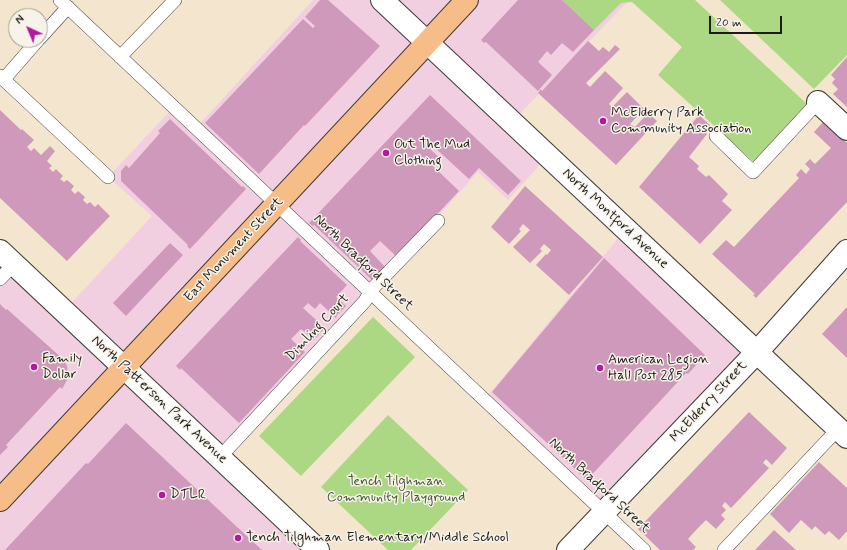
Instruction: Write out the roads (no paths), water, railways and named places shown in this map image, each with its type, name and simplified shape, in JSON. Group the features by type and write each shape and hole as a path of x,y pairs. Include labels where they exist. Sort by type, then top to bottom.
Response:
{"main road":[{"name":"East Monument Street","path":"0,500 467,0"}],"street":[{"name":"North Montford Avenue","path":"382,0 843,433"},
{"path":"818,102 847,128"},
{"name":"McElderry Street","path":"568,550 757,352 847,251"},
{"name":"North Patterson Park Avenue","path":"5,265 124,367 318,550"}],"lane":[{"path":"120,57 175,0"},
{"path":"48,26 64,4"},
{"name":"North Bradford Street","path":"64,4 644,550"},
{"path":"30,48 2,78 108,177"},
{"path":"716,136 753,172 818,102"},
{"name":"Dimling Court","path":"220,457 365,301 370,292 438,221"},
{"path":"724,550 843,433"}],"place":[{"name":"McElderry Park Community Association","path":"603,121"},
{"name":"Out The Mud Clothing","path":"386,153"},
{"name":"Family Dollar","path":"34,367"},
{"name":"American Legion Hall Post 285","path":"600,368"},
{"name":"DTLR","path":"162,495"},
{"name":"Tench Tilghman Elementary/Middle School","path":"238,538"}],"park label":[{"name":"Tench Tilghman Community Playground","path":"396,490"}]}
